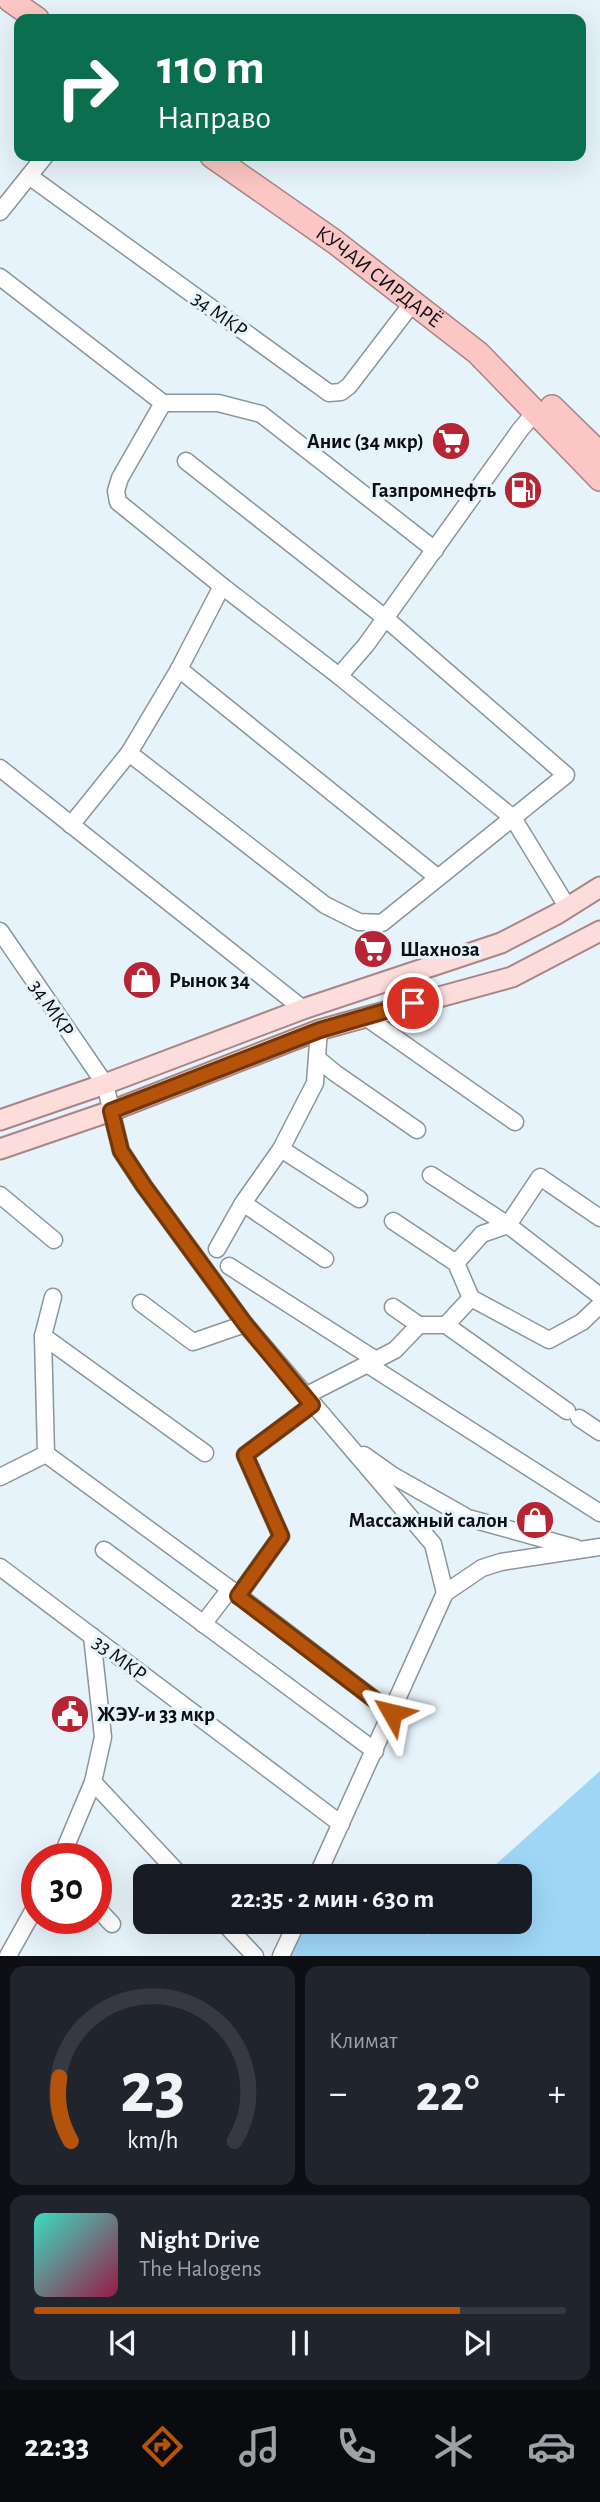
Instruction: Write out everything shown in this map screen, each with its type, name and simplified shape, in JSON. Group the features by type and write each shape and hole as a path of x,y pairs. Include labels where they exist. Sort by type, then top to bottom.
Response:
{"highway":[{"path":"10,0 30,14"},
{"name":"КУЧАИ СИРДАРЁ","path":"219,161 414,301 540,406"},
{"path":"242,161 424,289 540,406 600,479"},
{"path":"540,406 600,454"}],"main road":[{"path":"0,1121 303,1009 501,943 568,908 600,887"},
{"path":"0,1149 111,1111 320,1030 512,977 599,933"}],"street":[{"path":"0,212 41,161"},
{"name":"34 МКР","path":"29,176 329,393 341,392 349,386 414,301"},
{"path":"0,277 163,403 218,403 261,414 435,550"},
{"path":"163,403 120,478 116,491 118,502 339,676 513,818 568,908"},
{"path":"339,676 366,645 540,406"},
{"path":"129,753 325,905 359,922 382,923 566,775 384,617 186,461"},
{"path":"71,825 129,753 179,670 222,586"},
{"path":"179,670 437,877"},
{"path":"0,768 303,1009"},
{"name":"34 МКР","path":"0,931 105,1084"},
{"path":"364,1016 515,1122"},
{"path":"217,1249 243,1203 281,1149 314,1083 320,1030"},
{"path":"318,1059 417,1130"},
{"path":"105,1084 121,1151 245,1324 308,1401 433,1544 445,1593"},
{"path":"281,1149 359,1199"},
{"path":"431,1175 508,1225 600,1296"},
{"path":"456,1263 482,1234 508,1225 540,1177 600,1218"},
{"path":"0,1195 54,1240"},
{"path":"243,1203 325,1259"},
{"path":"393,1221 456,1263 471,1298 549,1340 582,1322 600,1305"},
{"path":"229,1266 600,1513"},
{"path":"46,1454 43,1336 53,1297"},
{"path":"446,1325 471,1298"},
{"path":"141,1303 193,1342 245,1324"},
{"path":"393,1307 419,1325 446,1325 600,1432"},
{"path":"203,1624 281,1536 245,1455 308,1401 395,1350 419,1325"},
{"path":"43,1336 205,1453"},
{"path":"308,1401 365,1456 392,1475 468,1518 582,1549"},
{"path":"0,1476 46,1454"},
{"path":"46,1454 234,1592 392,1713"},
{"path":"323,1864 445,1593 466,1578 492,1565 600,1547"},
{"path":"104,1550 375,1751"},
{"name":"33 МКР","path":"0,1567 341,1824"},
{"path":"67,1843 93,1782 103,1737 92,1636"},
{"path":"93,1782 170,1864"},
{"path":"14,1953 23,1934"},
{"path":"235,1934 256,1956"},
{"path":"281,1956 291,1934"}],"shaded area":[{"path":"600,1771 600,1956 289,1956 299,1934 532,1934 532,1864 496,1864"}],"place":[{"name":"Анис (34 мкр)","path":"451,441"},
{"name":"Газпромнефть","path":"523,490"},
{"name":"Шахноза","path":"373,949"},
{"name":"Рынок 34","path":"142,980"},
{"name":"Массажный салон","path":"535,1520"},
{"name":"ЖЭУ-и 33 мкр","path":"70,1714"}],"route":[{"path":"392,1713 238,1596 281,1536 245,1455 312,1405 245,1324 144,1186 121,1151 111,1111 320,1030 413,1003"}]}
